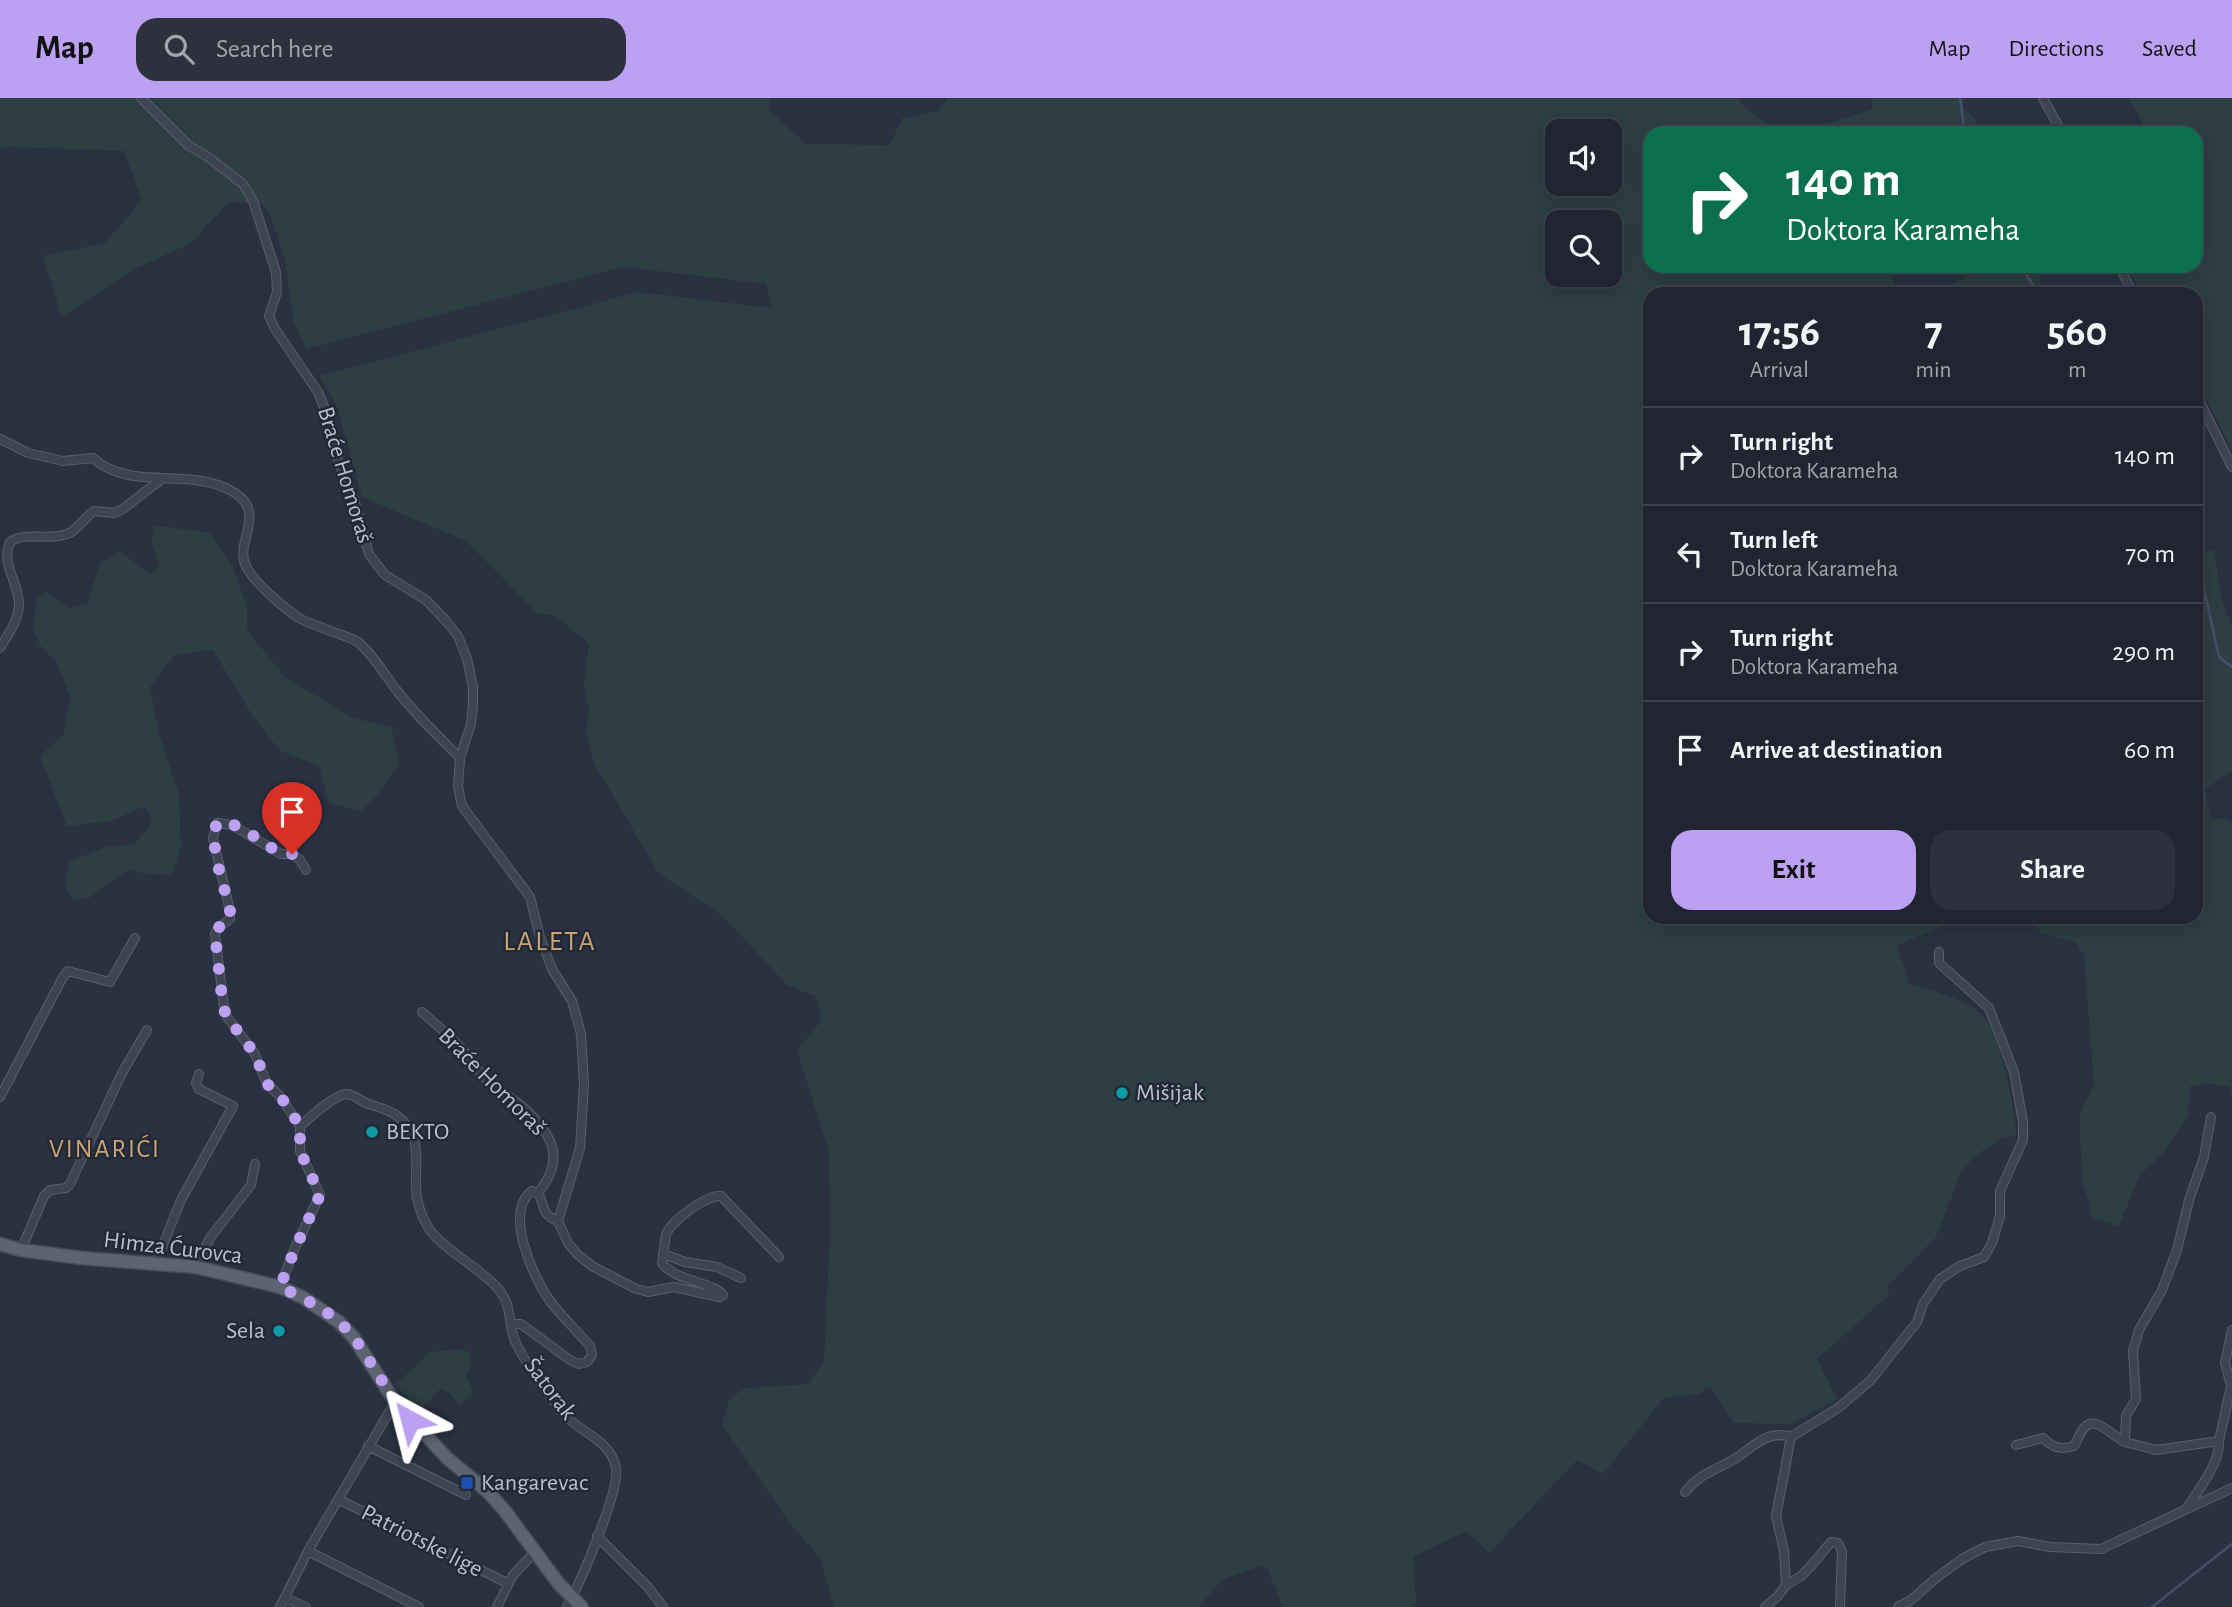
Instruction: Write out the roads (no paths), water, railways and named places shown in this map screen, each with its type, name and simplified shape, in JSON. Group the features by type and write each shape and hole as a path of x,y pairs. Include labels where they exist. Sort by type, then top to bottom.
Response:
{"main road":[{"name":"Himza Ćurovca","path":"4,1245 21,1251 196,1267 280,1287 304,1298 338,1322 354,1338 395,1402 447,1458 497,1502 573,1604"}],"street":[{"name":"Braće Homoraš","path":"141,98 188,145 243,184 253,201 276,272 277,292 269,316 318,392 327,414 332,446 354,499 369,554 386,575 426,600 446,621 458,636 467,660 473,687 473,705 471,724 460,758 458,788 462,806 530,897 540,937 552,969 572,1001 581,1034 584,1084 580,1148 558,1221"},
{"path":"2043,98 2058,126"},
{"path":"2203,408 2232,467"},
{"path":"0,439 28,453 63,461 93,458 101,466 128,477 209,483 235,493 246,505 250,516 243,552 245,565 252,574 299,618 356,641 371,656 399,694 460,758"},
{"path":"0,648 17,616 19,606 18,595 5,565 5,552 9,541 22,537 69,534 94,512 114,513 123,509 163,478"},
{"path":"280,1287 320,1195 300,1151 300,1126 279,1094 267,1084 255,1054 227,1017 223,1007 215,934 218,928 230,919 230,911 213,838 217,823 232,825 281,854 292,854 306,870"},
{"path":"0,1097 68,971 82,977 110,982 135,938"},
{"path":"1685,1492 1695,1480 1732,1461 1762,1439 1773,1436 1791,1437 1838,1408 1870,1381 1917,1322 1923,1304 1940,1279 1959,1266 1984,1257 1992,1243 2000,1216 2000,1191 2023,1140 2014,1072 1989,1008 1939,963 1939,952"},
{"name":"Braće Homoraš","path":"422,1012 460,1048 493,1086 525,1108 551,1140 555,1153 547,1182 538,1193 532,1191 527,1194 519,1216 526,1253 550,1301 590,1346 592,1355 587,1362 579,1364 521,1324 511,1324"},
{"path":"21,1251 44,1196 50,1190 66,1188 70,1184 115,1087 147,1030"},
{"path":"155,1265 181,1200 233,1106 199,1089 196,1083 199,1074"},
{"path":"300,1126 336,1097 345,1094 395,1115 408,1125 418,1147 416,1188 419,1209 430,1231 499,1289 510,1312 511,1324"},
{"path":"2124,1442 2126,1416 2136,1399 2133,1352 2138,1330 2162,1290 2177,1250 2189,1200 2204,1157 2211,1117"},
{"path":"196,1267 209,1238 251,1185 255,1164"},
{"path":"538,1193 543,1211 548,1217 558,1221 568,1243 577,1254 592,1266 634,1289 648,1292 674,1287 719,1297 723,1294 719,1290 691,1281 664,1267 662,1263 666,1236 675,1222 717,1195 721,1196 779,1257"},
{"path":"664,1254 685,1262 717,1267 741,1279"},
{"name":"Šatorak","path":"511,1324 518,1347 562,1412 572,1423 595,1436 609,1451 616,1466 617,1481 612,1500 573,1604"},
{"path":"2186,1509 2216,1459 2220,1447 2231,1386 2225,1363 2232,1330"},
{"path":"280,1607 308,1550 395,1402"},
{"path":"2017,1446 2043,1438 2048,1444 2063,1449 2074,1446 2087,1425 2092,1423 2098,1424 2124,1442 2156,1450 2219,1441"},
{"path":"1786,1585 1784,1551 1776,1516 1791,1437"},
{"path":"368,1446 466,1495"},
{"path":"1898,1607 1911,1600 1962,1559 1985,1547 2018,1542 2050,1547 2101,1549 2232,1488"},
{"name":"Patriotske lige","path":"338,1499 507,1583"},
{"path":"597,1536 648,1587 663,1607"},
{"path":"1765,1607 1786,1585 1801,1576 1830,1542 1838,1543 1842,1552 1840,1607"},
{"path":"308,1550 419,1607"},
{"path":"497,1607 507,1583 534,1552"},
{"path":"285,1598 306,1607"}],"waterway":[{"path":"1960,98 1964,126"},
{"path":"2027,273 2034,287"},
{"path":"2203,585 2219,657 2232,667"},
{"path":"2152,1607 2232,1544"}],"place":[{"name":"Mišijak","path":"1122,1093"},
{"name":"BEKTO","path":"372,1132"},
{"name":"Sela","path":"279,1331"},
{"name":"Kangarevac","path":"467,1483"}],"district":[{"name":"LALETA","path":"550,942"},
{"name":"VINARIĆI","path":"105,1149"}]}
